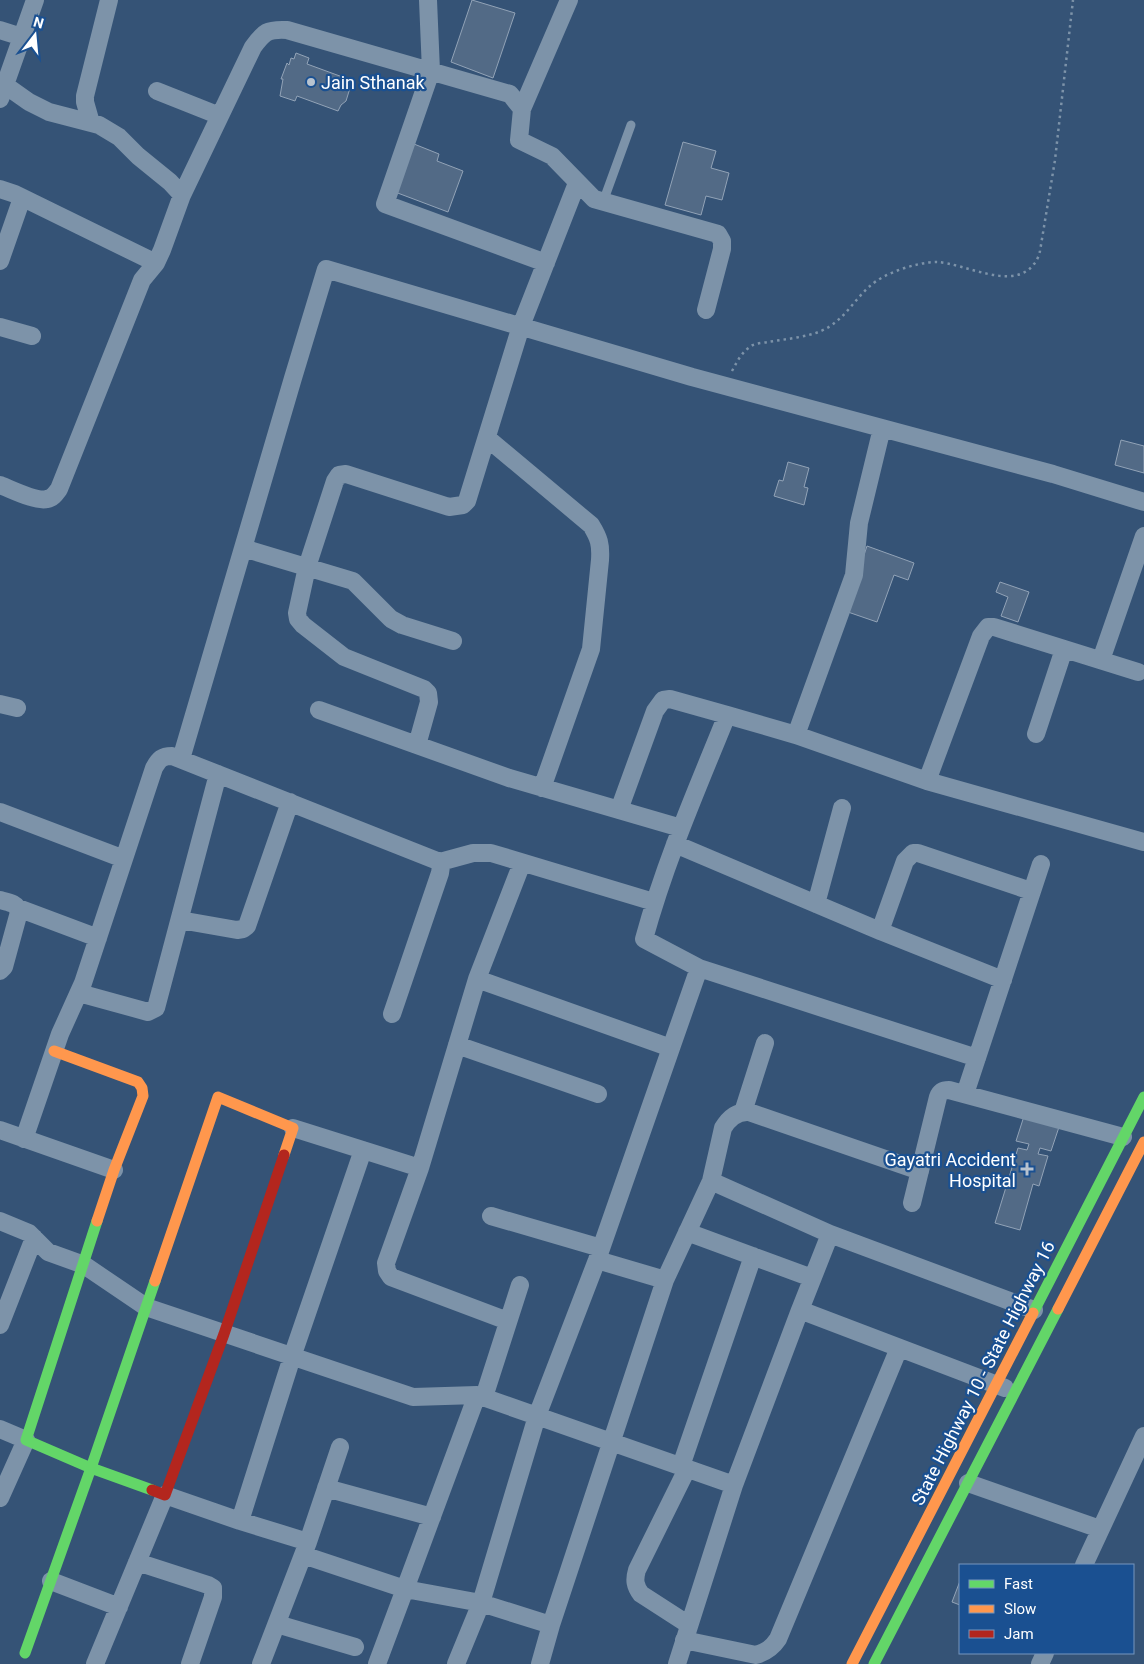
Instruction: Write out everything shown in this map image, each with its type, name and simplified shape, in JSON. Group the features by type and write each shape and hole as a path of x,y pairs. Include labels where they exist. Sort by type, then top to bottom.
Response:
{"main road":[{"path":"25,1653 91,1468 218,1098 293,1128 224,1334 165,1495 91,1468 26,1440 114,1170 143,1096 142,1085 54,1051"},
{"name":"State Highway 10 - State Highway 16","path":"852,1664 1034,1310 1132,1134 1144,1097"},
{"name":"State Highway 10 - State Highway 16","path":"874,1664 1144,1142"}],"street":[{"path":"35,0 2,92 49,112 99,125 119,137 138,156 170,182 182,196"},
{"path":"91,123 85,96 109,0"},
{"path":"428,0 431,71 385,204 546,263"},
{"path":"569,0 522,109 519,140 552,156 594,199 718,234 722,241 722,249 706,310"},
{"path":"0,485 38,500 47,500 54,496 59,488 142,280 156,263 182,196 253,47 262,36 273,29 286,30 510,94 522,109"},
{"path":"0,30 22,37"},
{"path":"157,91 220,116"},
{"path":"417,745 429,702 428,693 424,689 344,657 302,625 297,613 307,567 334,481 339,475 346,474 449,507 463,505 467,501 521,326 578,183"},
{"path":"0,189 156,263"},
{"path":"0,261 22,198"},
{"path":"181,759 326,269 724,386 1053,474 1144,502"},
{"path":"0,327 32,336"},
{"path":"796,735 854,575 860,523 882,428"},
{"path":"487,438 591,525 599,537 600,560 591,649 542,788"},
{"path":"1101,660 1144,536"},
{"path":"243,548 353,581 391,619 453,641"},
{"path":"927,781 980,636 988,627 994,627 1138,672"},
{"path":"1036,734 1064,649"},
{"path":"619,810 655,711 663,700 670,699 796,735 927,781 1144,842"},
{"path":"319,710 509,778 619,810 678,836 816,904 1003,980"},
{"path":"726,715 678,836 654,902 644,939 699,968 978,1058"},
{"path":"24,1139 54,1051 98,938 158,761 164,756 181,759 440,862 482,852 654,902"},
{"path":"78,993 148,1012 153,1011 158,1003 218,774"},
{"path":"180,920 237,930 243,930 247,926 290,802"},
{"path":"816,904 842,808"},
{"path":"0,812 124,858"},
{"path":"880,931 906,861 913,853 918,853 1032,891"},
{"path":"392,1014 440,873 440,862"},
{"path":"508,1322 391,1277 387,1271 386,1263 420,1168 477,979 522,863"},
{"path":"965,1094 1040,864"},
{"path":"0,900 98,938"},
{"path":"0,971 4,967 19,912 18,908"},
{"path":"456,1664 481,1603 537,1416 599,1254 699,968"},
{"path":"477,979 671,1048"},
{"path":"743,1112 765,1043"},
{"path":"457,1044 598,1094"},
{"path":"912,1203 940,1092 944,1090 1132,1134"},
{"path":"540,1664 551,1625 665,1280 711,1181 723,1128 727,1121 737,1113 749,1112 920,1170"},
{"path":"293,1128 420,1168"},
{"path":"0,1130 114,1170"},
{"path":"240,1521 292,1357 363,1150"},
{"path":"711,1181 830,1234 1034,1310"},
{"path":"491,1216 599,1254 665,1280"},
{"path":"0,1222 29,1233 48,1252 84,1265 146,1307 413,1397 481,1396 734,1485"},
{"path":"687,1232 812,1278"},
{"path":"677,1664 734,1485 830,1234"},
{"path":"0,1325 34,1238"},
{"path":"754,1256 684,1467 636,1570 634,1579 636,1587 641,1594 687,1632 756,1654 765,1652 773,1646 778,1639 899,1348"},
{"path":"377,1664 432,1517 481,1396 520,1285"},
{"path":"800,1310 996,1384 1015,1393"},
{"path":"0,1429 26,1440 0,1498"},
{"path":"1084,1564 1144,1436"},
{"path":"262,1664 340,1447"},
{"path":"968,1483 1100,1529"},
{"path":"326,1488 432,1517"},
{"path":"95,1664 165,1495 240,1521 405,1589 481,1603 551,1625"},
{"path":"137,1562 213,1588 213,1597 190,1664"},
{"path":"50,1581 119,1607"},
{"path":"277,1624 355,1647"}],"lane":[{"path":"603,202 631,125"}],"path":[{"path":"724,386 741,355 751,345 806,335 826,329 841,318 870,285 884,275 920,264 937,262 988,274 1010,276 1024,273 1034,264 1040,250 1055,160 1073,0"}],"building":[{"path":"472,0 515,13 493,78 451,62"},
{"path":"296,53 309,58 307,64 348,79 350,88 346,101 338,111 297,96 295,101 280,96 283,79 281,79 287,63 289,65 291,58 294,59"},
{"path":"683,142 716,151 711,168 729,173 722,200 706,196 701,215 665,205"},
{"path":"414,144 439,154 437,161 463,171 448,212 395,192"},
{"path":"1121,440 1144,446 1144,473 1115,465"},
{"path":"788,462 809,468 804,487 808,488 804,505 774,496 779,480 783,481"},
{"path":"867,546 914,563 908,580 894,575 877,622 845,611"},
{"path":"1000,582 1029,592 1018,622 1001,616 1008,597 996,592"},
{"path":"1025,1113 1060,1124 1051,1151 1040,1148 1038,1154 1048,1156 1039,1186 1033,1184 1020,1230 995,1223 1018,1148 1027,1150 1029,1144 1016,1141"},
{"path":"959,1584 959,1605 952,1602"}],"traffic: fast":[{"path":"1033,1313 1144,1097"},
{"path":"97,1221 26,1440 91,1468 152,1490"},
{"path":"25,1653 155,1281"},
{"path":"874,1664 1058,1309"}],"traffic: slow":[{"path":"54,1051 138,1082 142,1088 143,1096 114,1170 97,1221"},
{"path":"155,1281 218,1097 293,1128 284,1155"},
{"path":"1058,1309 1144,1142"},
{"path":"852,1664 1033,1313"}],"traffic: jam":[{"path":"152,1490 165,1495 224,1334 284,1155"}],"place":[{"name":"Jain Sthanak","path":"311,82"},
{"name":"Gayatri Accident Hospital","path":"1027,1169"}]}
